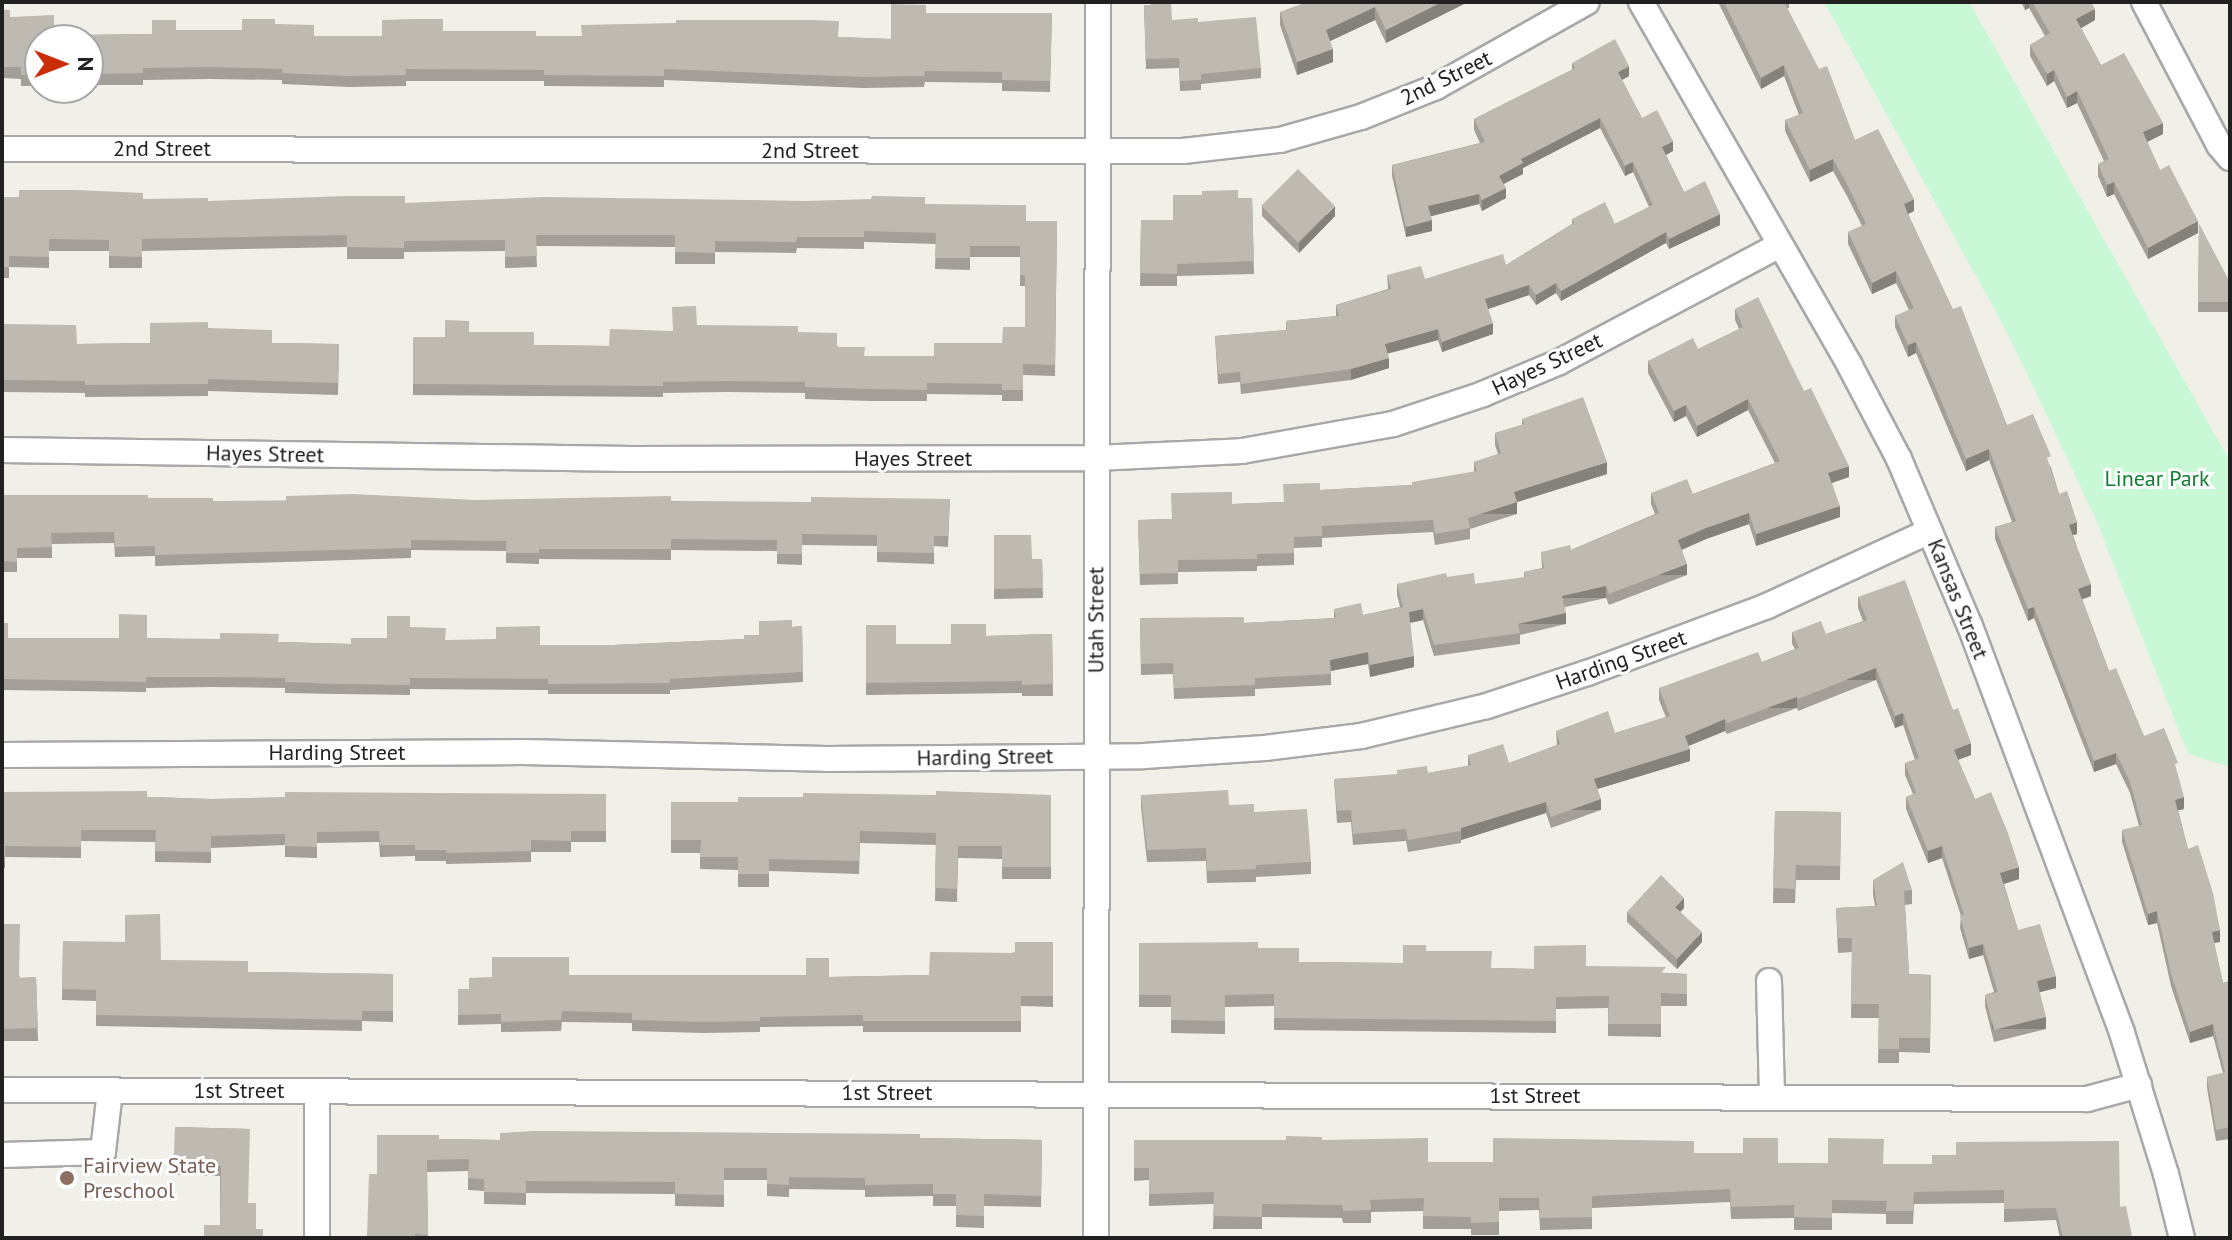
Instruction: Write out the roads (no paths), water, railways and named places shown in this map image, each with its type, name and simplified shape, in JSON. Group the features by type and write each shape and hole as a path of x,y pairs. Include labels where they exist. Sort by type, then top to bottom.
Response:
{"street":[{"name":"Utah Street","path":"1096,1238 1098,2"},
{"name":"2nd Street","path":"2,149 1183,151 1280,140 1361,117 1436,87 1587,2"},
{"name":"Kansas Street","path":"1641,2 1899,459 2046,824 2139,1085 2182,1238"},
{"path":"2144,2 2219,145 2230,158"},
{"name":"Hayes Street","path":"2,450 631,459 1096,458 1242,451 1393,424 1483,394 1559,362 1780,245"},
{"name":"Harding Street","path":"2,755 523,752 826,759 1095,756 1265,748 1334,739 1487,706 1587,673 1767,606 1930,531"},
{"path":"1769,981 1772,1097"},
{"name":"1st Street","path":"2,1090 2087,1099 2139,1085"},
{"path":"2,1155 103,1152 110,1091"},
{"path":"317,1092 317,1238"}],"place":[{"name":"Fairview State Preschool","path":"67,1178"}],"park label":[{"name":"Linear Park","path":"2157,479"}]}
